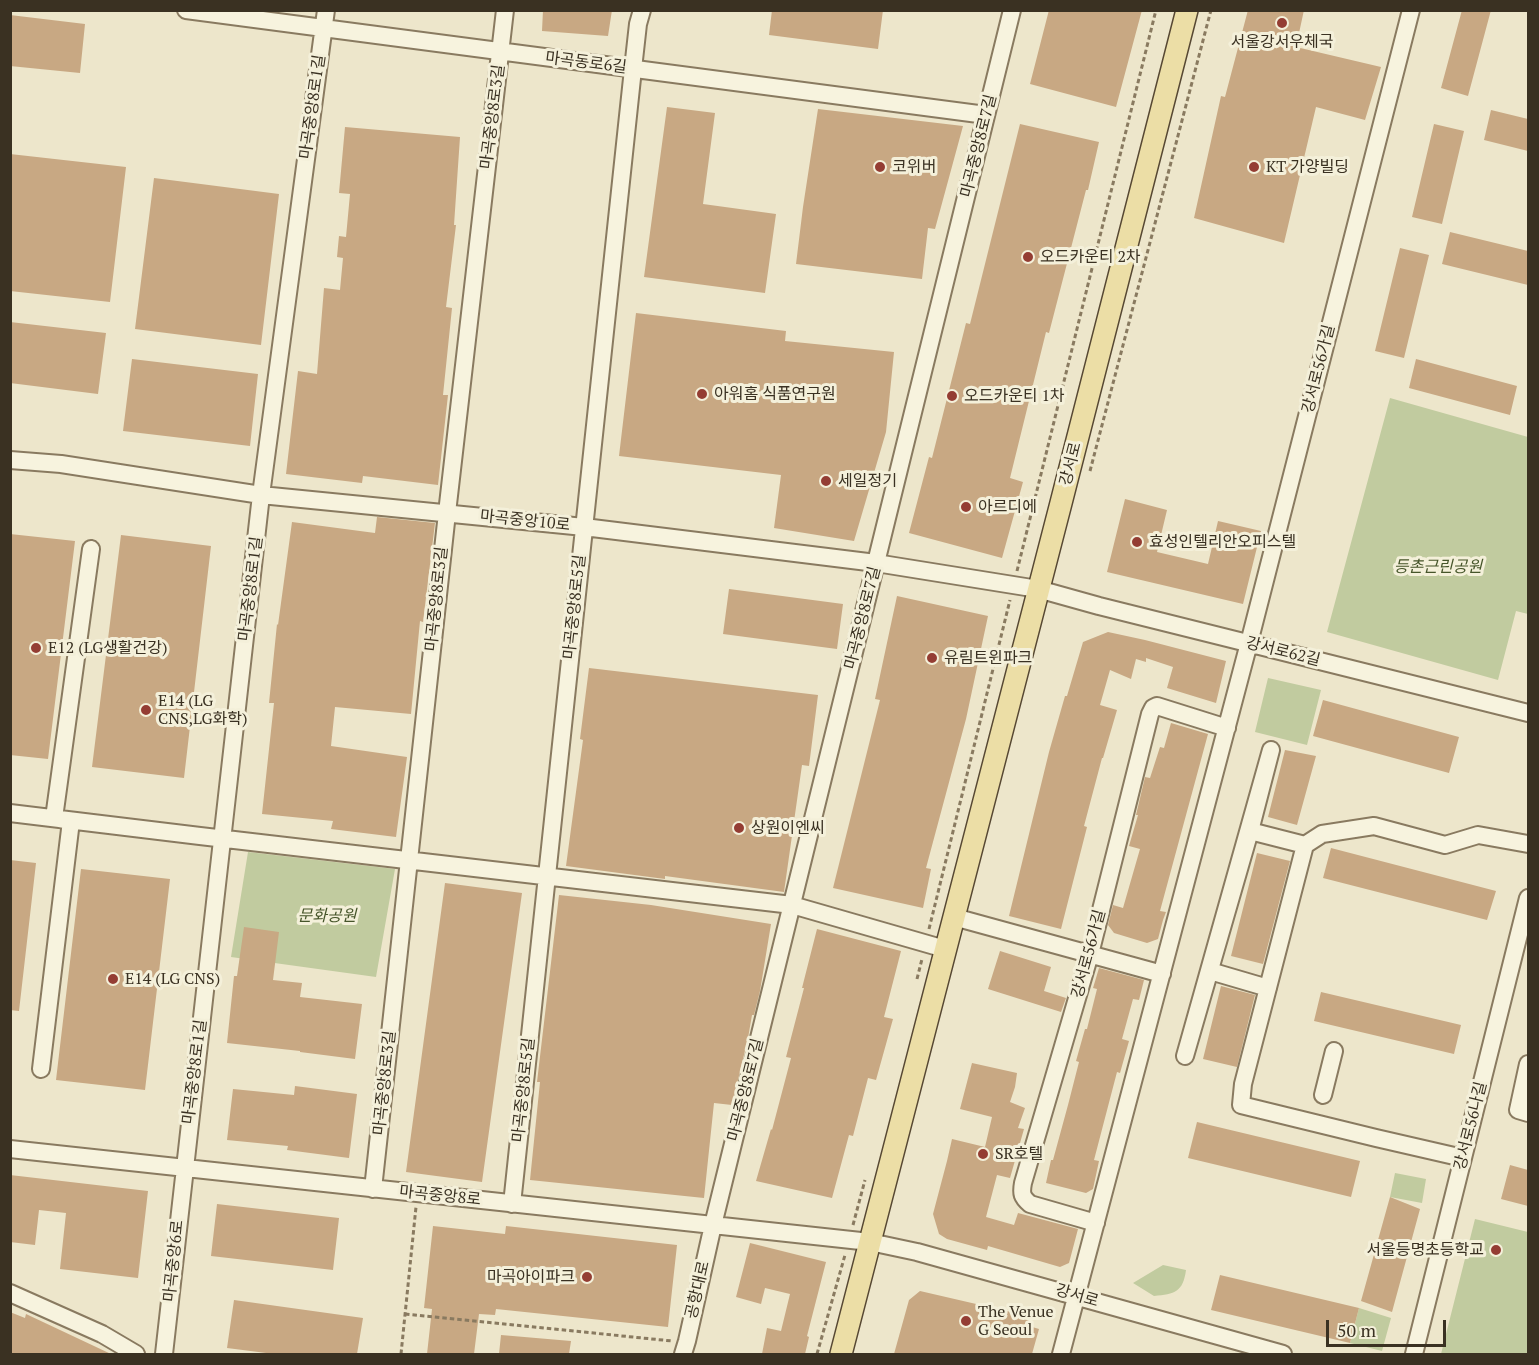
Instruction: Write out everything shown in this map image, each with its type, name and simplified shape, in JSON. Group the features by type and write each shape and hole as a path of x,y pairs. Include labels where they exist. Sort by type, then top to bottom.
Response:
{"main road":[{"name":"강서로","path":"841,1354 859,1241 936,946 954,917 1187,10"}],"street":[{"name":"마곡동로6길","path":"186,10 986,115"},
{"name":"마곡중앙8로1길","path":"184,1168 261,495 326,10"},
{"name":"마곡중앙8로3길","path":"373,1189 505,10"},
{"name":"마곡중앙8로5길","path":"512,1204 633,69 638,24 642,10"},
{"name":"마곡중앙8로7길","path":"713,1225 1012,10"},
{"name":"강서로56가길","path":"1061,1354 1227,728 1411,10"},
{"name":"마곡중앙10로","path":"10,460 61,464 261,495 584,527 876,563 1038,589"},
{"path":"54,818 91,549"},
{"name":"강서로62길","path":"1038,589 1528,713"},
{"name":"강서로56가길","path":"1096,1223 1030,1204 1021,1192 1090,954 1150,714 1157,706 1227,728"},
{"path":"1270,750 1250,831 1210,971 1185,1056 1270,750"},
{"path":"10,813 792,905 936,946"},
{"path":"41,1069 71,821"},
{"path":"1463,1158 1241,1105 1243,1084 1305,845 1322,834 1374,826 1445,845 1478,835 1528,844"},
{"path":"1250,831 1305,845"},
{"name":"강서로56나길","path":"1414,1354 1528,898"},
{"path":"954,917 1162,974"},
{"path":"1210,971 1268,988"},
{"path":"1323,1095 1334,1051"},
{"path":"1528,1064 1518,1110 1528,1113"},
{"name":"마곡중앙8로","path":"10,1149 859,1241"},
{"name":"마곡중앙6로","path":"164,1354 184,1168"},
{"name":"공항대로","path":"685,1348 713,1225"},
{"name":"강서로","path":"859,1241 917,1252 1283,1354"},
{"path":"10,1293 102,1334 136,1354"}],"path":[{"path":"915,988 936,946 1014,585 1156,10"},
{"path":"817,1354 859,1241 867,1175"},
{"path":"400,1354 417,1193"},
{"path":"405,1314 674,1341 685,1348"}],"green space":[{"name":"등촌근린공원","path":"1390,398 1528,437 1528,614 1516,611 1498,680 1327,632"},
{"path":"1268,678 1321,690 1307,745 1255,732"},
{"name":"문화공원","path":"248,852 395,869 376,977 231,957"},
{"path":"1395,1173 1426,1179 1422,1203 1390,1197"},
{"name":"서울등명초등학교","path":"1475,1219 1528,1232 1528,1354 1441,1354"},
{"path":"1163,1265 1186,1270 1183,1283 1173,1293 1154,1296 1133,1283"},
{"path":"1359,1308 1391,1318 1382,1351 1350,1343"}],"building":[{"path":"543,10 612,10 608,36 542,31"},
{"path":"772,10 883,10 878,49 769,35"},
{"path":"1049,10 1142,10 1116,107 1030,84"},
{"path":"1248,10 1304,10 1296,47 1381,67 1365,120 1316,107 1284,243 1194,218 1221,96 1225,97"},
{"path":"1462,10 1491,10 1468,96 1441,88"},
{"path":"10,15 85,24 80,73 10,66"},
{"path":"667,107 715,113 703,204 776,214 765,293 644,277"},
{"name":"코위버","path":"818,109 963,126 935,229 928,228 922,279 796,264"},
{"path":"1491,110 1528,119 1528,151 1484,140"},
{"path":"1020,124 1099,142 1049,333 1046,332 1010,478 1023,482 1002,558 909,533 929,457 932,458 966,323 970,324"},
{"path":"1434,124 1464,131 1442,224 1412,217"},
{"path":"345,127 460,137 454,225 456,225 446,307 452,308 443,395 448,395 438,485 363,476 362,483 286,474 298,371 317,374 324,288 340,290 343,258 337,257 339,236 346,237 350,194 339,193"},
{"path":"10,154 126,167 110,302 10,291"},
{"path":"154,178 279,194 261,345 135,329"},
{"path":"1450,232 1528,251 1528,285 1442,264"},
{"path":"1400,248 1429,255 1404,358 1375,351"},
{"path":"636,313 786,331 785,341 894,352 886,432 854,541 774,528 781,475 619,456"},
{"path":"10,322 106,333 98,394 10,383"},
{"path":"132,359 258,374 250,446 123,431"},
{"path":"1416,359 1517,386 1510,415 1409,388"},
{"name":"효성인텔리안오피스텔","path":"1125,499 1167,510 1157,552 1208,564 1218,521 1261,531 1243,604 1107,572"},
{"path":"377,517 435,523 423,622 420,621 411,714 335,707 331,746 407,757 396,837 331,829 333,821 262,814 274,703 269,703 277,624 292,522 375,533"},
{"name":"E12 (LG생활건강)","path":"10,534 75,541 48,759 10,755"},
{"name":"E14 (LG CNS,LG화학)","path":"121,535 211,546 184,778 92,767"},
{"path":"729,589 843,604 837,649 723,634"},
{"path":"897,596 988,616 966,719 926,868 931,869 923,908 833,888 880,700 875,699"},
{"path":"1108,632 1226,661 1216,703 1167,688 1173,667 1146,658 1146,662 1136,659 1131,679 1110,670 1100,705 1117,710 1084,826 1087,827 1061,929 1009,916 1049,752 1083,642"},
{"path":"589,668 818,695 809,766 802,765 784,892 566,866 583,740 580,739"},
{"path":"1323,700 1459,737 1449,773 1313,736"},
{"path":"1171,723 1208,734 1160,911 1166,912 1158,939 1147,943 1114,933 1108,925 1113,905 1123,908 1140,849 1129,846 1145,777 1150,778 1160,747 1164,748"},
{"path":"1285,750 1316,756 1297,825 1268,817"},
{"path":"1331,848 1496,891 1487,920 1323,878"},
{"path":"1257,853 1290,861 1263,964 1231,956"},
{"path":"10,860 36,863 19,1011 10,1010"},
{"name":"E14 (LG CNS)","path":"81,869 170,879 145,1090 56,1080"},
{"path":"445,883 522,893 482,1182 406,1172"},
{"path":"559,895 651,905 771,924 760,991 754,1015 752,1015 732,1105 714,1103 704,1198 530,1180 540,1082 537,1082"},
{"path":"244,927 279,932 273,980 302,983 300,997 362,1004 355,1059 227,1043 234,976 237,976"},
{"path":"817,929 901,951 884,1017 893,1019 876,1080 868,1078 853,1136 849,1135 832,1198 756,1181 791,1058 786,1057"},
{"path":"1000,951 1051,967 1044,991 1066,998 1061,1012 988,989"},
{"path":"1099,968 1144,980 1139,1000 1133,999 1122,1039 1129,1041 1120,1073 1117,1072 1094,1160 1099,1161 1093,1189 1086,1193 1046,1183 1079,1062 1076,1061 1097,989 1093,988"},
{"path":"1221,986 1255,995 1237,1067 1203,1059"},
{"path":"1321,992 1461,1025 1454,1054 1314,1021"},
{"path":"972,1063 1017,1073 1010,1102 1025,1108 1018,1128 1024,1129 1010,1178 997,1175 986,1217 1014,1225 1018,1213 1078,1229 1069,1263 1060,1267 988,1246 987,1250 947,1239 939,1234 933,1214 952,1139 985,1147 992,1117 960,1109"},
{"path":"295,1086 357,1094 349,1158 287,1150 288,1146 227,1140 233,1089 294,1095"},
{"path":"1197,1122 1360,1161 1351,1197 1188,1158"},
{"path":"1510,1165 1528,1170 1528,1206 1501,1199"},
{"path":"10,1175 148,1191 138,1278 60,1269 66,1213 39,1210 35,1245 10,1242"},
{"path":"1390,1197 1420,1209 1392,1312 1361,1301"},
{"path":"217,1204 339,1218 333,1270 211,1256"},
{"name":"마곡아이파크","path":"433,1226 505,1234 506,1226 677,1245 668,1327 496,1309 495,1315 479,1314 474,1354 427,1354 432,1309 424,1308"},
{"path":"750,1243 826,1262 807,1336 809,1337 805,1354 762,1354 767,1328 781,1331 790,1294 765,1288 761,1304 736,1297"},
{"path":"1220,1275 1359,1308 1350,1343 1211,1310"},
{"name":"The Venue G Seoul","path":"920,1291 1028,1316 1029,1326 1039,1329 1032,1354 894,1354 909,1300"},
{"path":"234,1300 363,1318 357,1354 274,1354 227,1348"},
{"path":"10,1312 25,1318 26,1314 111,1354 10,1354"},
{"path":"501,1335 571,1341 569,1354 499,1354"}],"place":[{"name":"서울강서우체국","path":"1282,23"},
{"name":"코위버","path":"880,167"},
{"name":"KT 가양빌딩","path":"1254,167"},
{"name":"오드카운티 2차","path":"1028,257"},
{"name":"아워홈 식품연구원","path":"702,394"},
{"name":"오드카운티 1차","path":"952,396"},
{"name":"세일정기","path":"826,481"},
{"name":"아르디에","path":"966,507"},
{"name":"효성인텔리안오피스텔","path":"1137,542"},
{"name":"E12 (LG생활건강)","path":"36,648"},
{"name":"유림트윈파크","path":"932,658"},
{"name":"E14 (LG CNS,LG화학)","path":"146,710"},
{"name":"상원이엔씨","path":"739,828"},
{"name":"E14 (LG CNS)","path":"113,979"},
{"name":"SR호텔","path":"983,1154"},
{"name":"서울등명초등학교","path":"1496,1250"},
{"name":"마곡아이파크","path":"587,1277"},
{"name":"The Venue G Seoul","path":"966,1321"}]}
